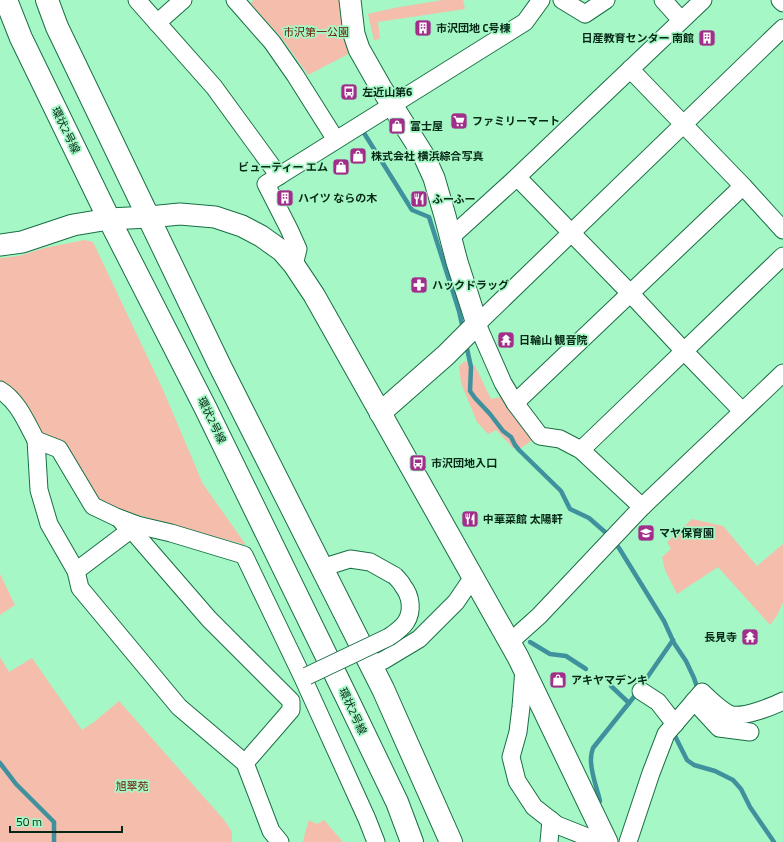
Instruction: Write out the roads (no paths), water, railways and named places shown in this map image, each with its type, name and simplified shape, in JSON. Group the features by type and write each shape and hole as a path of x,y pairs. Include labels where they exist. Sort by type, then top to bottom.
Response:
{"main road":[{"name":"環状2号線","path":"6,0 21,38 109,218 205,407 336,675 396,802 412,842"},
{"path":"46,0 220,366 372,666 451,842"}],"street":[{"path":"137,0 214,87 272,180 298,249 294,265"},
{"path":"157,23 183,0"},
{"path":"235,0 272,42 295,75 336,140"},
{"path":"350,0 354,34 359,49 424,156 434,178 457,262 477,324 504,384 515,403 540,436 560,439 581,450 642,507"},
{"path":"272,180 525,22 541,0"},
{"path":"562,0 585,14 606,0"},
{"path":"663,0 682,20"},
{"path":"451,237 517,177 703,0"},
{"path":"780,0 783,3"},
{"path":"380,412 446,354 783,28"},
{"path":"630,69 743,186 783,230"},
{"path":"517,177 742,411"},
{"path":"515,403 743,186"},
{"path":"0,245 22,242 73,225 109,218 149,217 180,214 215,217 242,226 261,236 282,251 294,265 314,295 510,642 607,842"},
{"path":"581,450 783,256"},
{"path":"510,642 539,616 642,507 783,373"},
{"path":"0,390 6,394 18,408 36,440 39,490 49,524 76,571 80,588 179,707 245,763 271,831 280,842"},
{"path":"36,440 59,449 93,506 134,527 171,533 244,555 306,677 376,842"},
{"path":"76,571 134,527"},
{"path":"134,527 208,619 291,701 291,710 245,763"},
{"path":"306,677 389,637 398,631 406,622 410,610 409,597 404,586 395,576 370,562 350,559 323,569"},
{"path":"372,666 419,639 456,602 473,577"},
{"path":"524,669 518,732 511,757 517,781 534,807 557,825 600,842"},
{"path":"641,691 658,702 675,724"},
{"path":"628,842 651,773 666,734 702,692 731,715 743,715 783,701"},
{"path":"694,701 719,728 750,732"},
{"path":"549,842 551,820"}],"waterway":[{"path":"364,133 412,210 429,217 459,311 463,329"},
{"path":"466,344 471,367 470,391 503,431 511,437 519,450 561,491 570,509 589,518 605,532 619,548 664,621 674,643 686,661 698,690"},
{"path":"600,801 591,763 593,748 633,698 673,640"},
{"path":"530,642 550,654 566,656 586,669"},
{"path":"611,686 629,703"},
{"path":"673,732 687,760 694,765 715,771 733,780 741,789 750,807 774,842"},
{"path":"0,763 16,784 54,822 54,842"}],"place":[{"name":"市沢団地 C号棟","path":"423,28"},
{"name":"日産教育センター 南館","path":"707,38"},
{"name":"左近山第6","path":"349,92"},
{"name":"ファミリーマート","path":"459,121"},
{"name":"富士屋","path":"397,126"},
{"name":"株式会社 横浜綜合写真","path":"358,156"},
{"name":"ビューティー エム","path":"341,167"},
{"name":"ハイツ ならの木","path":"285,198"},
{"name":"ふーふー","path":"419,199"},
{"name":"ハックドラッグ","path":"419,285"},
{"name":"日輪山 観音院","path":"506,340"},
{"name":"市沢団地入口","path":"418,463"},
{"name":"中華菜館 太陽軒","path":"470,519"},
{"name":"マヤ保育園","path":"646,533"},
{"name":"長見寺","path":"750,637"},
{"name":"アキヤマデンキ","path":"558,680"}],"park label":[{"name":"市沢第一公園","path":"316,32"},
{"name":"旭翠苑","path":"132,786"}]}
